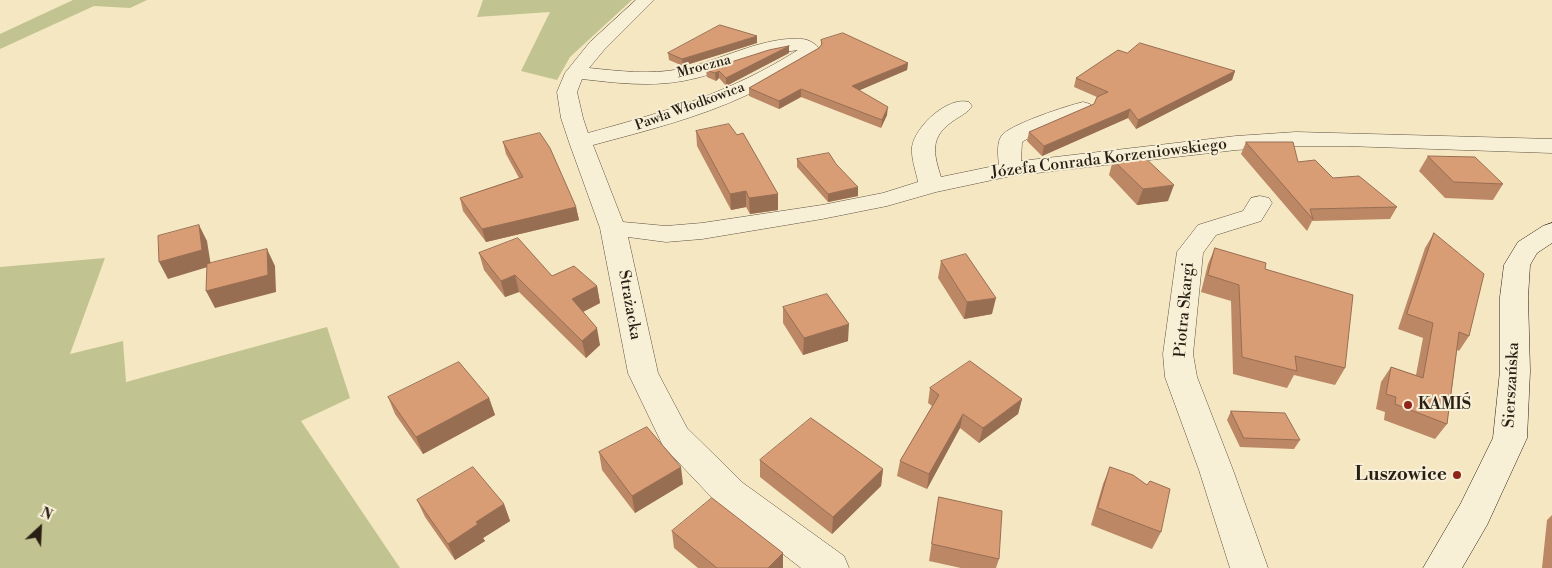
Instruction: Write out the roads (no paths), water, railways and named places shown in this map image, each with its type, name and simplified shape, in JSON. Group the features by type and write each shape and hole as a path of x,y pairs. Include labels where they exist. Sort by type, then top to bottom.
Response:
{"street":[{"name":"Strażacka","path":"646,0 597,46 575,73 568,92 572,118 613,228 643,373 675,438 730,493 830,568"},
{"name":"Mroczna","path":"575,73 640,79 682,75 745,55 780,46 802,44"},
{"name":"Pawła Włodkowica","path":"580,142 631,129 718,100 762,80 811,50 802,44"},
{"path":"931,186 924,144 940,119 962,106"},
{"path":"1011,169 1009,156 1011,139 1024,131 1083,108"},
{"name":"Józefa Conrada Korzeniowskiego","path":"613,228 666,234 702,231 822,212 887,199 931,186 1011,169 1236,143 1296,139 1405,140 1552,146"},
{"name":"Piotra Skargi","path":"1249,568 1216,470 1181,377 1178,354 1190,252 1207,230 1252,216 1260,202"},
{"name":"Sierszańska","path":"1442,568 1474,514 1510,438 1515,371 1514,297 1518,265 1527,248 1552,231"}],"place":[{"name":"KAMIŚ","path":"1408,405"},
{"name":"Luszowice","path":"1457,475"}]}
